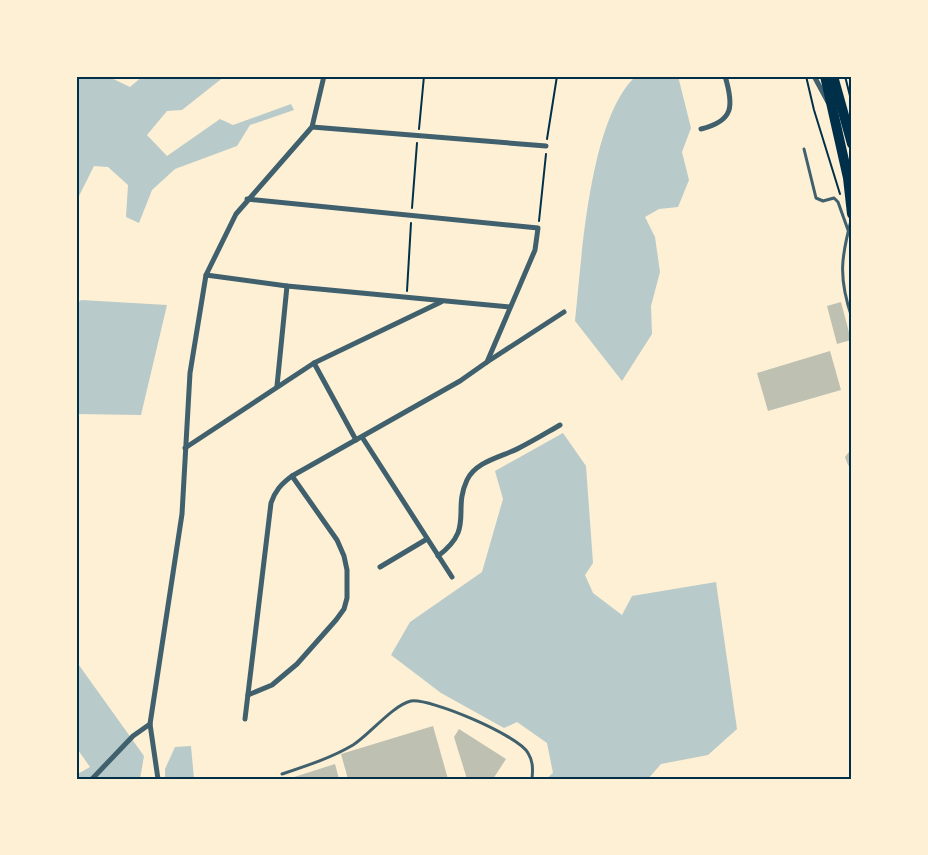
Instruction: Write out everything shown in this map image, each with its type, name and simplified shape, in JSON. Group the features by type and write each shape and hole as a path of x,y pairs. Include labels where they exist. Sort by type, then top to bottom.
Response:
{"highway":[{"path":"825,76 830,107 848,178 852,215"},
{"path":"833,76 852,144"}],"street":[{"path":"158,779 150,724 182,514 190,373 206,275 227,230 247,199 312,127 324,76"},
{"path":"701,129 724,121 729,112 730,94 725,76"},
{"path":"814,76 830,107"},
{"path":"312,127 546,146"},
{"path":"247,199 538,228 535,250 487,362"},
{"path":"206,275 288,286 510,307"},
{"path":"277,386 288,286"},
{"path":"185,448 314,363 442,301"},
{"path":"245,719 271,503 281,484 460,381 564,312"},
{"path":"314,363 356,440"},
{"path":"438,556 453,546 458,538 464,491 467,480 473,472 491,460 519,449 560,425"},
{"path":"362,437 452,577"},
{"path":"248,695 272,685 297,664 336,620 344,609 347,598 347,570 344,556 337,540 292,476"},
{"path":"380,567 428,539"},
{"path":"92,779 133,736 150,724"}],"lane":[{"path":"804,149 816,198 823,201 834,198 838,202 848,230"},
{"path":"852,215 841,274 852,318"},
{"path":"282,774 330,757 353,745 374,730 401,705 411,701 439,707 492,727 520,744 528,752 533,766 532,779"}],"path":[{"path":"407,298 411,216 424,76"},
{"path":"538,228 546,146 556,76"},
{"path":"806,76 814,110 841,199"},
{"path":"845,76 852,104"}],"shaded area":[{"path":"76,76 107,76 130,87 143,76 225,76 182,110 167,111 147,135 167,156 220,119 233,125 291,104 294,110 250,125 237,146 175,169 152,190 139,223 126,217 128,185 108,167 94,166 76,202"},
{"path":"636,76 678,76 691,128 682,152 689,180 678,207 659,209 645,217 655,237 660,272 651,306 652,334 622,381 575,321 590,191 598,156 608,123 620,96"},
{"path":"81,300 167,305 141,415 76,414 76,305"},
{"path":"563,433 586,466 593,563 585,575 593,593 622,615 632,596 716,582 737,729 708,755 661,764 648,779 546,779 553,773 547,743 517,722 504,728 441,693 391,655 410,622 482,572 503,499 495,471"},
{"path":"76,661 144,756 140,779 76,779 76,775 90,767 76,747"},
{"path":"191,746 194,779 165,779 165,769 175,747"}],"building":[{"path":"841,302 851,340 837,344 827,306"},
{"path":"830,351 841,390 768,411 757,373"},
{"path":"852,448 852,469 845,457"},
{"path":"433,726 448,779 348,779 341,754"},
{"path":"459,729 506,759 493,779 467,779 454,737"},
{"path":"335,764 339,779 291,779 291,778"}]}
